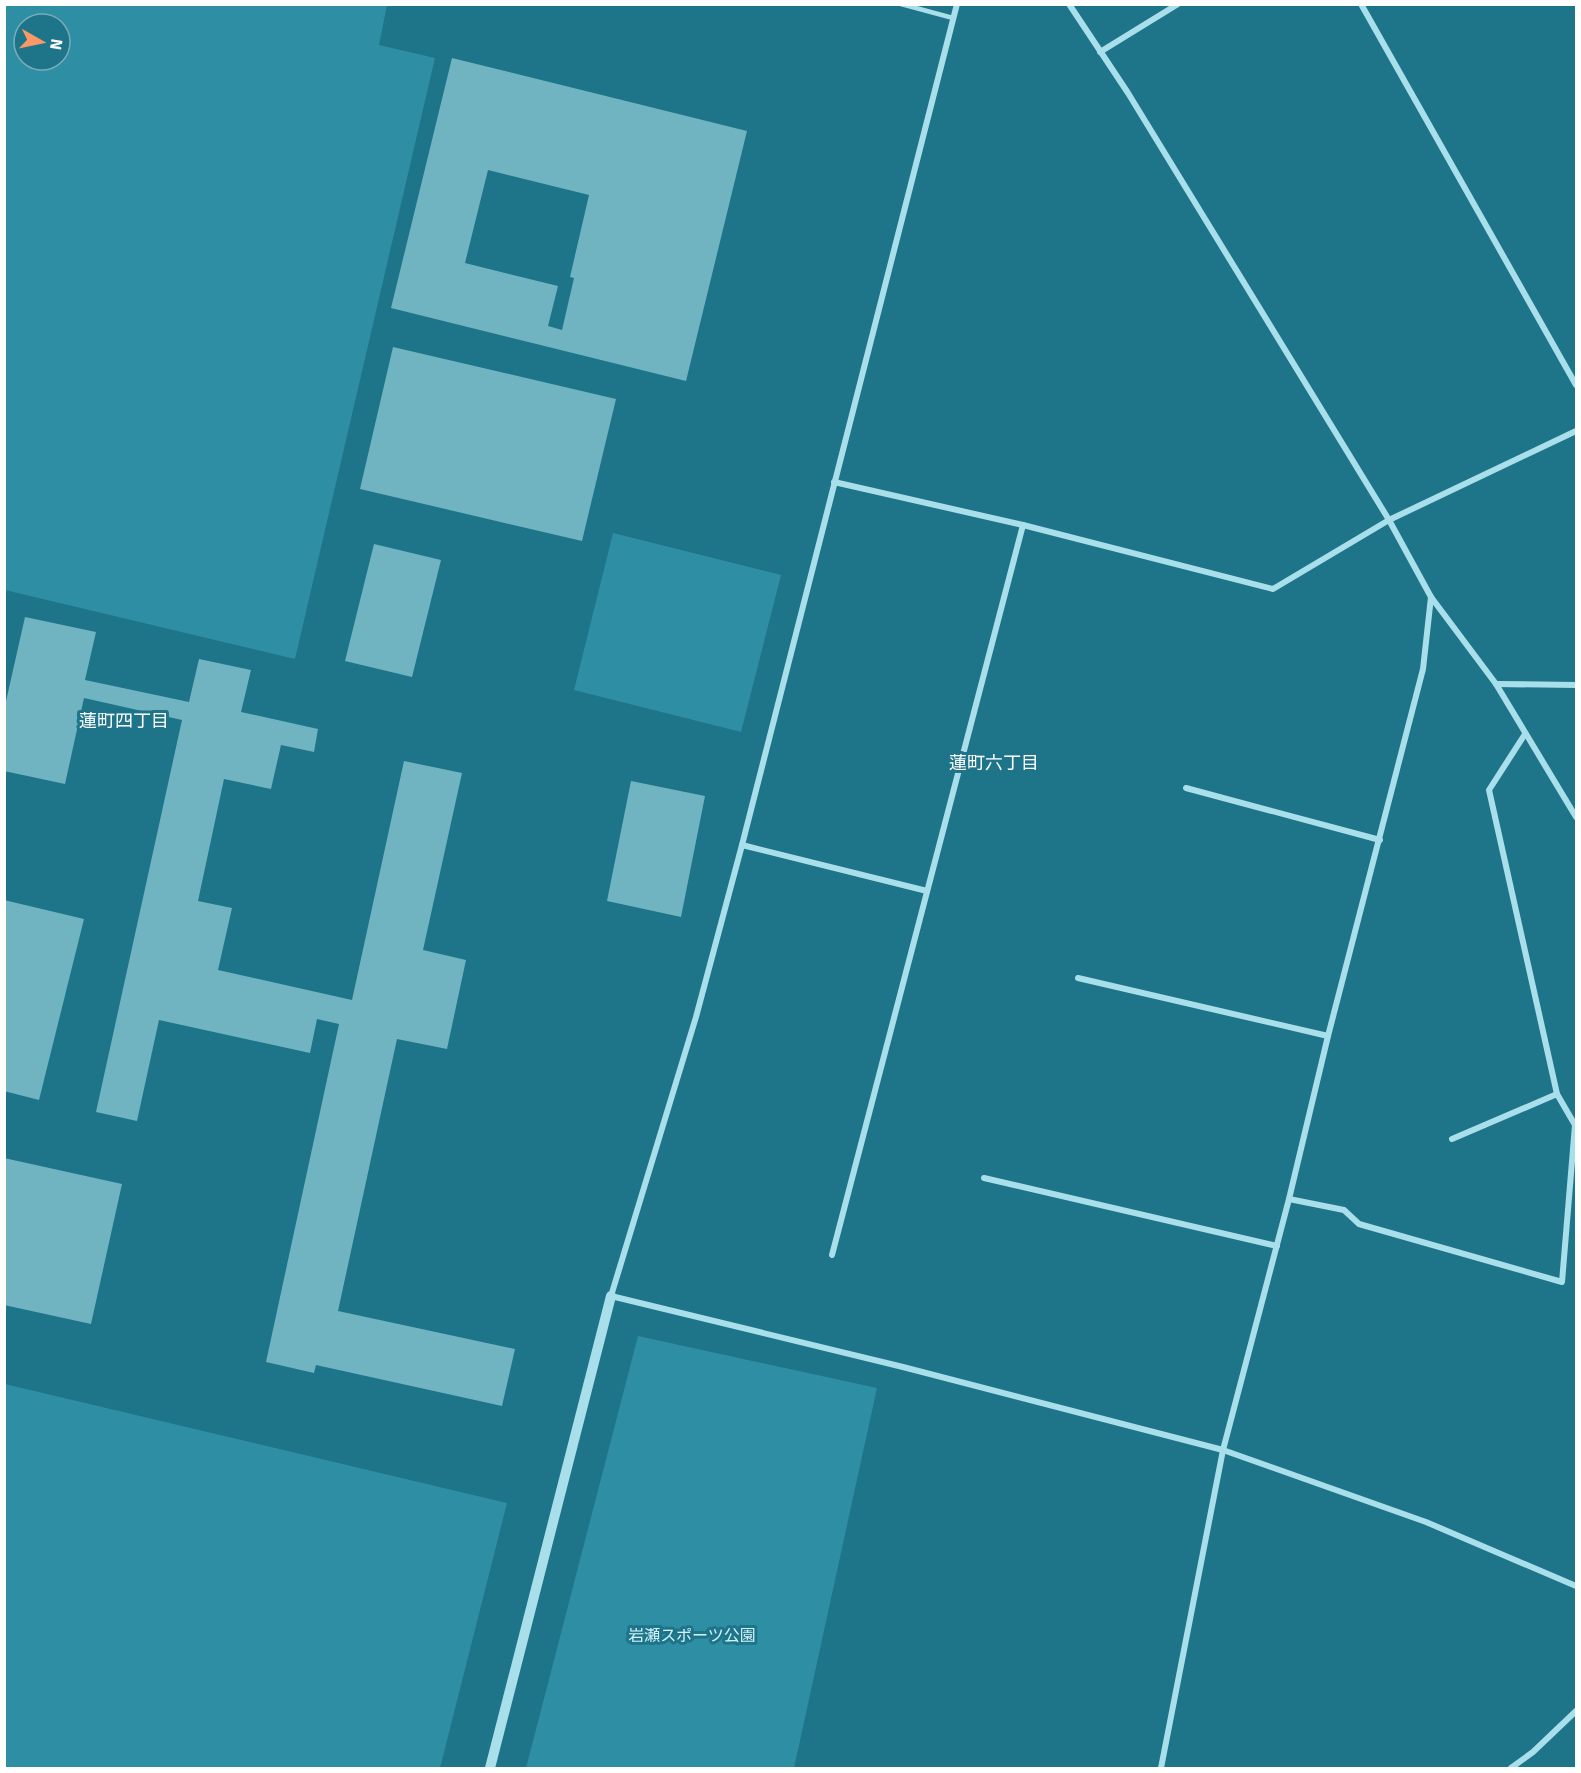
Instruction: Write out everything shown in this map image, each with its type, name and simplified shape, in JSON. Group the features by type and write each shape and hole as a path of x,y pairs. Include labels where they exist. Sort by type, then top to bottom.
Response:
{"street":[{"path":"490,1768 611,1296 696,1017 742,845 957,4"},
{"path":"1069,4 1134,103 1389,520 1431,597 1496,684 1576,817"},
{"path":"1100,51 1178,4"},
{"path":"1361,4 1576,385"},
{"path":"834,482 1023,525 1274,589 1389,520 1576,431"},
{"path":"832,1255 1023,525"},
{"path":"1161,1768 1223,1450 1423,669 1431,597"},
{"path":"1496,684 1576,685"},
{"path":"1289,1199 1344,1210 1359,1224 1562,1282 1575,1125 1557,1094 1490,790 1525,734"},
{"path":"1186,788 1380,840"},
{"path":"742,845 927,891"},
{"path":"1078,978 1328,1036"},
{"path":"1452,1139 1557,1094"},
{"path":"984,1178 1277,1246"},
{"path":"611,1296 903,1367 1223,1450 1426,1522 1576,1586"},
{"path":"1511,1768 1533,1752 1576,1711"}],"lane":[{"path":"901,4 953,18"}],"green space":[{"path":"5,4 387,5 379,45 435,58 295,659 5,590"},
{"path":"613,533 781,575 741,732 574,690"},
{"name":"岩瀬スポーツ公園","path":"638,1336 877,1388 794,1768 526,1768"},
{"path":"5,1384 507,1503 440,1768 5,1768"}],"building":[{"path":"452,58 747,131 686,381 391,308","holes":["488,170 589,195 570,277 574,278 562,330 548,326 558,286 465,263"]},
{"path":"393,347 616,399 582,541 360,489"},
{"path":"374,544 441,560 412,677 345,661"},
{"path":"25,617 96,632 85,680 189,702 199,659 251,670 241,712 318,729 314,752 281,745 271,789 224,779 198,901 232,908 218,970 352,1000 404,761 462,773 423,950 466,960 447,1049 397,1039 338,1311 515,1349 502,1406 316,1365 314,1373 266,1362 339,1024 317,1019 310,1053 159,1020 137,1121 96,1112 182,720 84,698 65,784 4,771 4,710"},
{"path":"631,781 705,796 681,917 607,901"},
{"path":"4,900 84,919 39,1100 4,1091"},
{"path":"4,1158 122,1184 91,1324 4,1305"}],"district":[{"name":"蓮町四丁目","path":"124,721"},
{"name":"蓮町六丁目","path":"994,763"}]}
